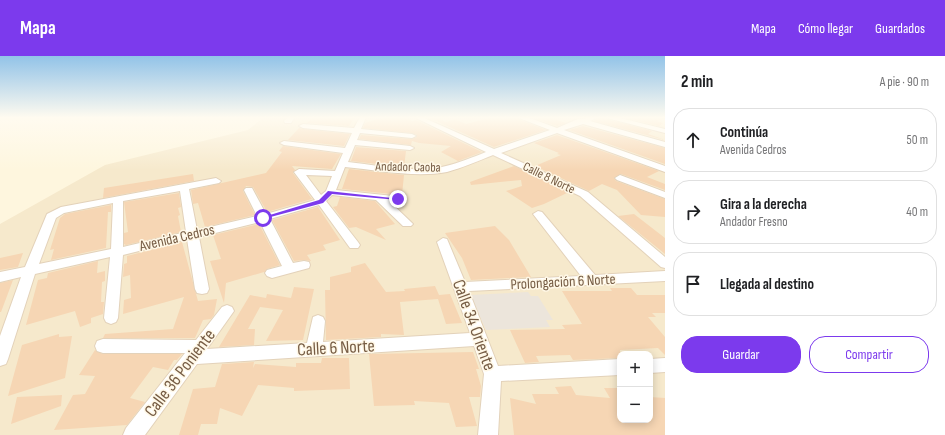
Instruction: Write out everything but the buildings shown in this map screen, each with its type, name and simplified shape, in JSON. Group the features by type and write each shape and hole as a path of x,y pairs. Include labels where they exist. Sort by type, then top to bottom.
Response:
{"street":[{"path":"321,202 330,192 354,135"},
{"path":"400,135 412,136"},
{"name":"Calle 8 Norte","path":"456,135 584,194 665,264"},
{"name":"Andador Caoba","path":"342,164 436,170 446,169 545,135"},
{"path":"571,135 665,169"},
{"path":"628,135 665,145"},
{"path":"352,142 410,148"},
{"path":"284,144 348,151"},
{"path":"338,174 299,172 354,245"},
{"path":"620,178 665,195"},
{"path":"0,359 30,270 51,216 56,212 216,181"},
{"path":"184,187 202,289"},
{"path":"249,190 288,268"},
{"path":"330,192 398,199"},
{"path":"379,197 407,224"},
{"path":"111,318 117,252 118,200"},
{"name":"Avenida Cedros","path":"0,277 117,252 263,218 321,202"},
{"path":"538,214 592,281"},
{"name":"Calle 34 Oriente","path":"443,242 493,374 488,435"},
{"path":"272,273 304,265"},
{"name":"Prolongación 6 Norte","path":"460,287 665,276"},
{"name":"Calle 36 Poniente","path":"132,435 227,311"},
{"path":"314,349 318,321"},
{"name":"Calle 6 Norte","path":"103,346 141,345 196,352 314,349 480,339"},
{"path":"653,366 665,365"},
{"path":"493,374 617,367"}],"shaded area":[{"path":"229,135 665,135 665,435 0,435 0,224 105,165"},
{"path":"528,292 531,296 538,296 553,320 546,320 550,327 486,330 470,295"}],"route":[{"path":"263,218 321,202 330,192 398,199"}]}
